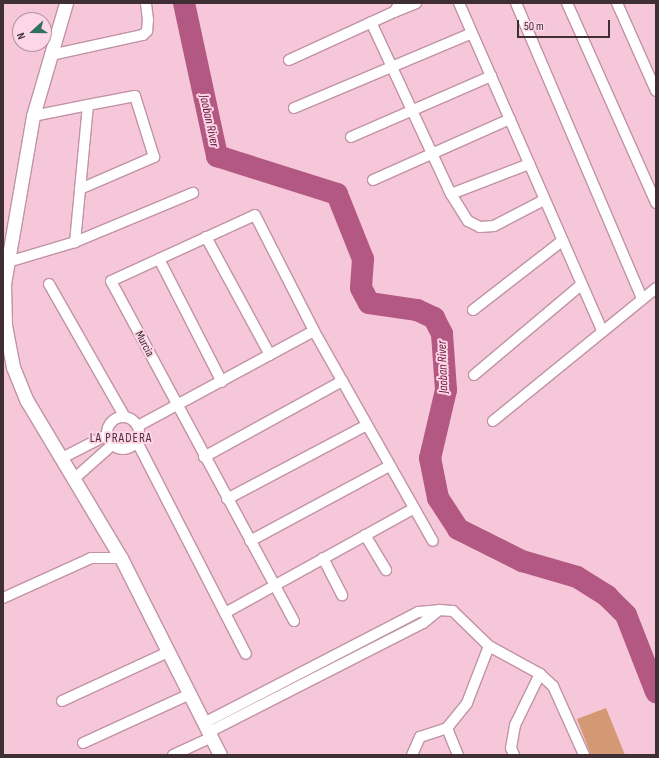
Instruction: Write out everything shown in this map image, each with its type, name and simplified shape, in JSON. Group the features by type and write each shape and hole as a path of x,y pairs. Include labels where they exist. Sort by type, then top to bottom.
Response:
{"street":[{"path":"66,3 33,116 4,284 5,325 13,367 27,401 75,478 121,558 220,755"},
{"path":"51,55 143,35 147,31 148,20 146,3"},
{"path":"394,12 400,3"},
{"path":"289,60 416,3"},
{"path":"460,3 602,331"},
{"path":"567,3 656,203"},
{"path":"617,3 656,91"},
{"path":"518,4 642,298"},
{"path":"371,22 451,194 468,221 480,227 494,226 544,200"},
{"path":"294,108 391,65 472,33"},
{"path":"351,137 412,109 491,76"},
{"path":"33,116 135,96 154,157 80,189"},
{"path":"75,242 88,105"},
{"path":"373,180 433,155 510,119"},
{"path":"451,194 529,164"},
{"path":"8,262 75,242 193,193"},
{"path":"222,382 159,259 255,215 314,331 413,509 433,541"},
{"path":"206,237 270,355"},
{"path":"473,310 562,241"},
{"name":"Murcia","path":"159,259 111,281 177,407 294,621"},
{"path":"49,284 125,417 138,426"},
{"path":"474,375 581,285"},
{"path":"494,421 656,288"},
{"path":"138,426 177,407 314,331"},
{"path":"204,457 342,381"},
{"path":"125,417 110,424 107,435 112,445 123,449 133,446 137,442"},
{"path":"138,426 137,442 246,654"},
{"path":"228,499 367,426"},
{"path":"62,458 107,435"},
{"path":"75,478 112,445"},
{"path":"250,541 389,466"},
{"path":"225,613 413,509"},
{"path":"365,535 386,570"},
{"path":"3,598 91,558 121,558"},
{"path":"323,558 342,595"},
{"path":"173,755 208,730 418,612 439,610 453,611 488,646 540,674 554,686 584,755"},
{"path":"412,755 420,737 447,728 466,703 488,646"},
{"path":"62,701 168,652"},
{"path":"514,755 511,748 515,725 540,674"},
{"path":"83,743 190,694"},
{"path":"447,728 458,755"}],"shaded area":[{"path":"606,708 625,755 591,755 577,719"}],"waterway":[{"name":"Jaoban River","path":"184,3 217,156 337,194 363,259 361,288 369,303 417,310 434,318 442,334 446,390 430,458 438,498 458,529 522,561 577,577 607,596 626,615 656,692"}],"district":[{"name":"LA PRADERA","path":"121,438"}]}
